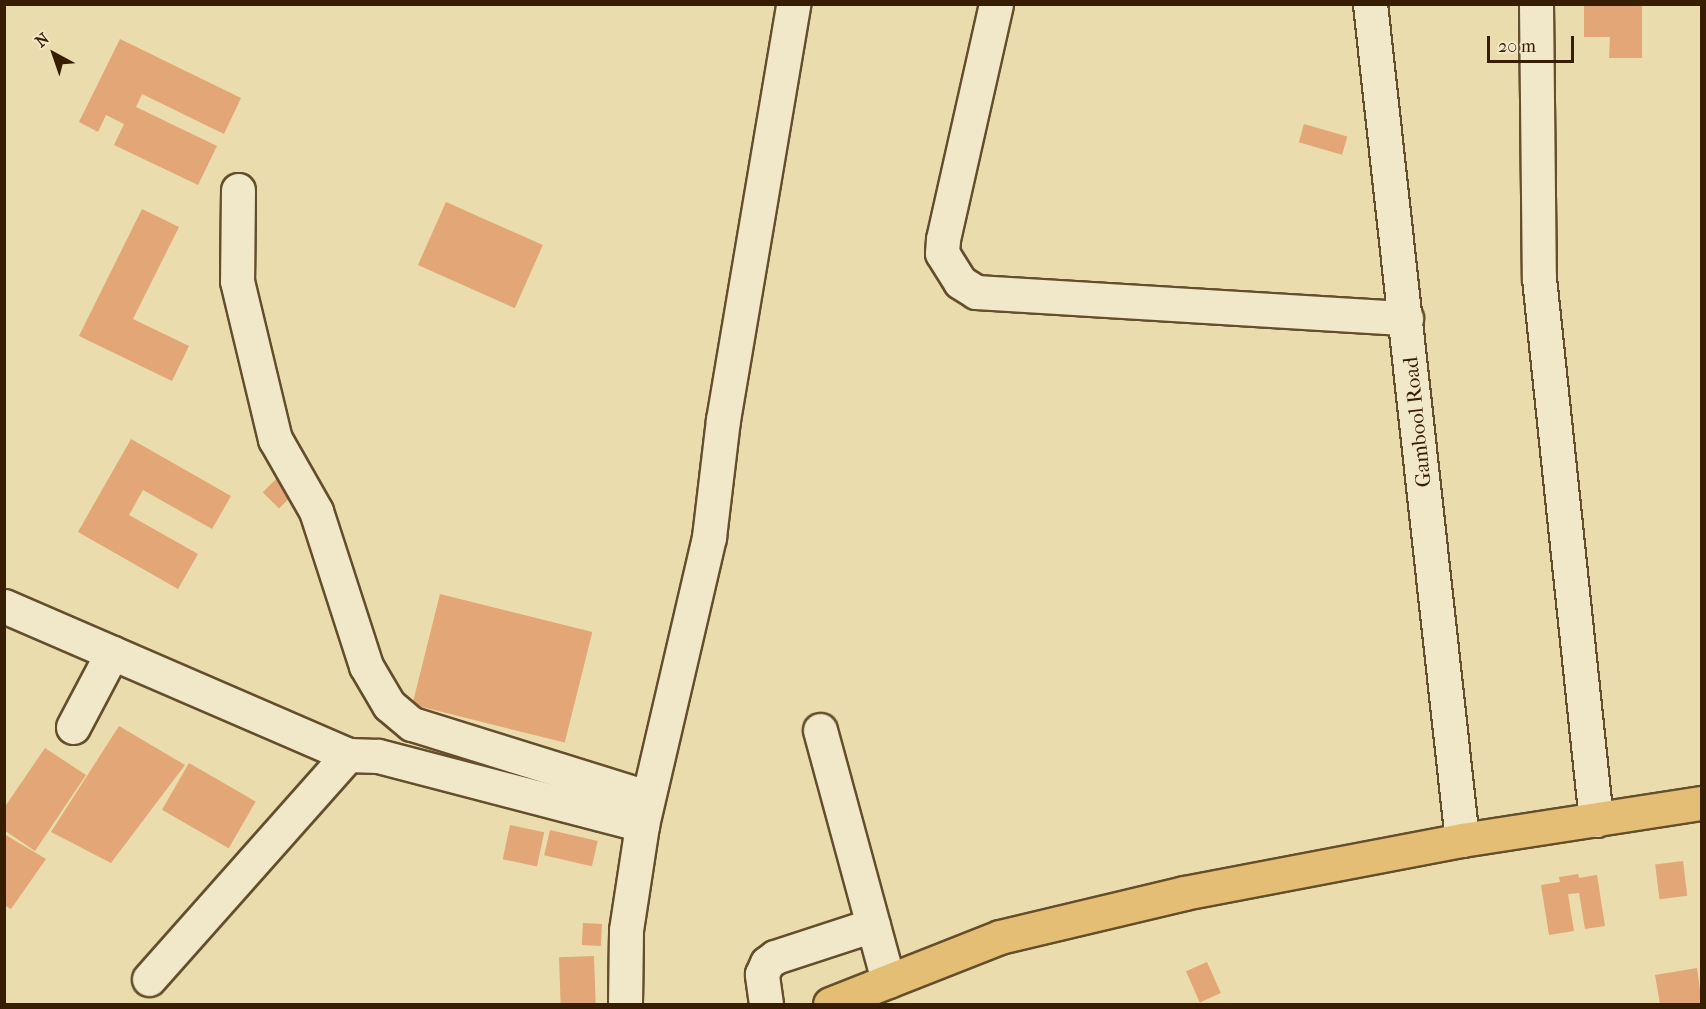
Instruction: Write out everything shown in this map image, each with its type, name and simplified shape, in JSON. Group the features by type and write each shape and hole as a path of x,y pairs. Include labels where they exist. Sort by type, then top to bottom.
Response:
{"main road":[{"path":"830,1005 1000,937 1184,892 1462,840 1701,803"}],"street":[{"path":"625,1005 626,930 645,811 709,537 723,420 793,4"},
{"path":"996,4 943,239 942,253 960,282 976,292 1406,318"},
{"name":"Gambool Road","path":"1370,4 1462,840"},
{"path":"1536,4 1539,278 1596,820"},
{"path":"238,190 237,281 275,439 316,511 366,666 389,705 412,724 645,811"},
{"path":"4,606 348,754 378,756 645,811"},
{"path":"73,728 112,653"},
{"path":"820,730 888,981"},
{"path":"149,979 348,754"},
{"path":"766,1005 762,974 767,963 775,957 873,926"}],"building":[{"path":"1584,4 1642,4 1642,58 1609,58 1610,37 1584,37"},
{"path":"120,39 241,98 224,134 142,94 136,107 217,146 198,185 114,145 124,124 106,115 98,132 79,122"},
{"path":"1304,124 1347,136 1342,155 1299,142"},
{"path":"446,202 543,245 515,308 418,265"},
{"path":"142,209 179,227 133,319 189,346 172,381 79,336"},
{"path":"131,439 231,496 212,529 143,490 129,515 198,554 178,589 78,532"},
{"path":"279,476 295,492 279,509 263,492"},
{"path":"440,594 592,632 565,743 412,705"},
{"path":"119,726 185,765 111,863 51,832"},
{"path":"45,748 86,775 35,851 4,830 4,808"},
{"path":"189,763 256,802 229,848 162,810"},
{"path":"510,825 544,832 537,867 503,859"},
{"path":"550,830 598,841 592,866 544,855"},
{"path":"4,834 46,859 11,909 4,905"},
{"path":"1683,861 1687,896 1659,899 1655,864"},
{"path":"1578,874 1579,878 1597,875 1605,926 1585,929 1579,893 1568,894 1574,931 1549,935 1541,885 1560,882 1559,877"},
{"path":"583,923 602,924 601,946 582,945"},
{"path":"594,956 596,1004 561,1004 559,957"},
{"path":"1207,962 1221,993 1200,1002 1186,971"},
{"path":"1697,968 1702,1004 1660,1004 1655,975"}]}
